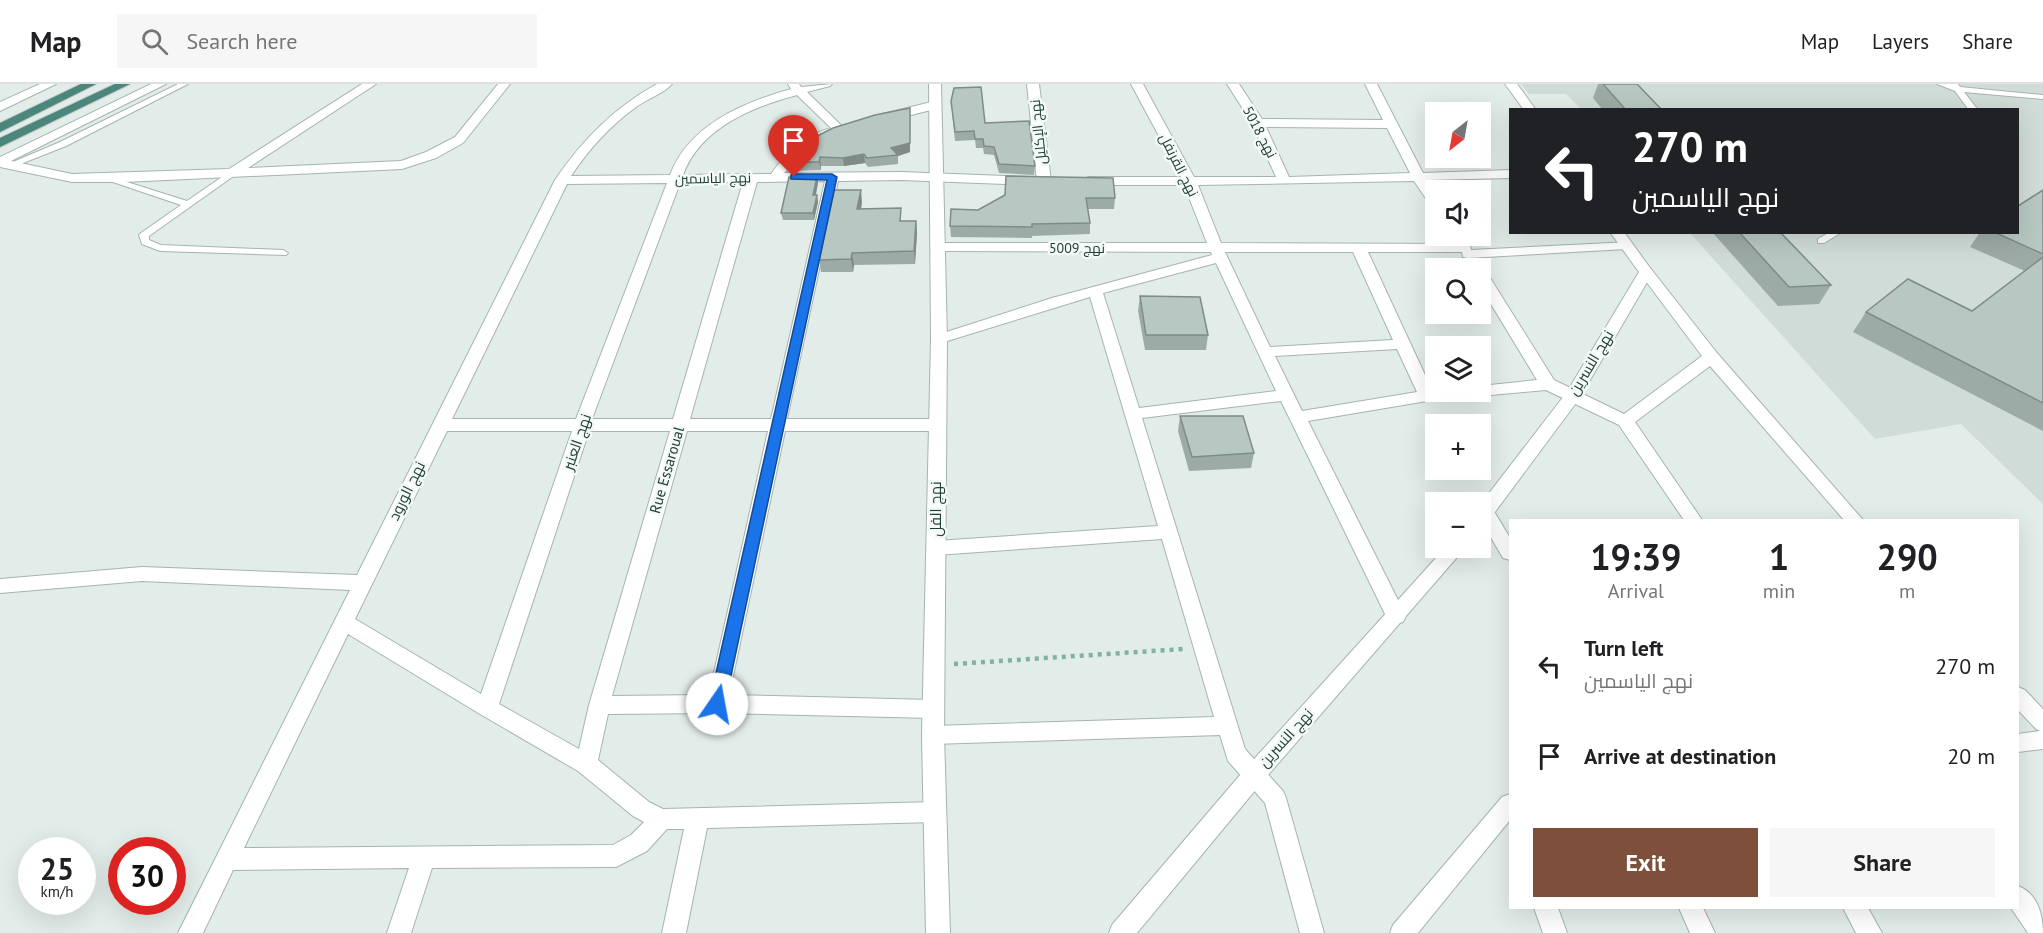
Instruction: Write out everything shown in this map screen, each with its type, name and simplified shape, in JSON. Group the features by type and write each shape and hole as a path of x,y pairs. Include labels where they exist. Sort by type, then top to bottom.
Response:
{"highway":[{"path":"0,128 90,84"},
{"path":"0,143 124,84"}],"street":[{"path":"0,106 50,84"},
{"path":"3,163 160,84"},
{"path":"232,173 370,84"},
{"path":"3,163 72,178 402,165 431,155 459,140 504,84"},
{"name":"نهج الورود","path":"190,933 561,180 585,145 612,117 666,84"},
{"name":"نهج العنبر","path":"487,708 582,425 675,178 688,150 710,130 758,104 795,87 826,84"},
{"name":"نهج الفل","path":"935,84 939,339 933,735 938,933"},
{"name":"نهج الإكليل","path":"1033,84 1049,181"},
{"name":"نهج القرنفل","path":"1137,84 1189,180 1218,252 1265,352 1396,615"},
{"name":"نهج 5018","path":"1233,84 1258,123 1284,181"},
{"path":"1371,84 1425,187"},
{"path":"1511,84 1529,108"},
{"path":"775,177 789,158 804,144 845,128 795,87"},
{"path":"873,121 935,105"},
{"path":"1258,123 1390,123"},
{"path":"1077,181 1284,181 1509,174"},
{"path":"717,704 832,177"},
{"name":"نهج الياسمين","path":"561,180 832,177 1049,181"},
{"name":"Rue Essaroual","path":"586,764 599,705 752,178"},
{"path":"1618,234 1711,357 1853,519"},
{"path":"1491,246 1626,245"},
{"path":"939,339 1218,252 1463,246"},
{"name":"نهج 5009","path":"938,247 1218,252"},
{"path":"1359,249 1425,392"},
{"name":"نهج النسرين","path":"1491,505 1573,394 1646,272"},
{"path":"1095,290 1236,754 1275,798 1311,933"},
{"path":"1491,291 1548,384"},
{"path":"1265,352 1401,344"},
{"path":"1625,421 1711,357"},
{"path":"1491,390 1548,384 1573,394 1625,421 1692,519"},
{"path":"1133,414 1288,395"},
{"path":"1298,417 1425,396"},
{"path":"439,425 936,425"},
{"path":"1491,527 1509,553"},
{"path":"936,548 1170,531"},
{"name":"نهج النسرين","path":"1129,929 1254,775 1447,558"},
{"path":"0,586 142,574 362,583"},
{"path":"343,621 487,708 586,764 641,809 662,819 935,812"},
{"path":"2019,697 2043,723"},
{"path":"599,705 717,704 933,709"},
{"path":"933,735 1227,726"},
{"path":"2019,743 2043,740"},
{"path":"1402,933 1509,808"},
{"path":"226,859 616,856 639,843 662,819"},
{"path":"674,933 697,819"},
{"path":"399,933 424,857"},
{"path":"2019,898 2042,933"},
{"path":"1546,909 1555,933"},
{"path":"1691,909 1703,933"},
{"path":"1856,909 1870,933"}],"lane":[{"path":"3,163 63,144 184,84"},
{"path":"1941,84 2043,97"},
{"path":"1956,86 1972,108"},
{"path":"232,173 144,235 145,242 160,248 283,253"},
{"path":"105,178 189,204"},
{"path":"1821,241 1834,234"}],"path":[{"path":"933,665 1205,648"}],"shaded area":[{"path":"1521,84 2043,84 2043,504 1961,424 1875,439 1691,234 2019,234 2019,108 1580,108 1566,94 1529,94"}],"building":[{"path":"1603,84 1637,84 1660,108 1624,108"},
{"path":"981,87 985,123 1029,121 1035,166 999,164 994,147 984,146 983,139 975,139 974,131 955,132 951,101 954,88"},
{"path":"910,108 910,143 891,148 898,155 867,158 864,154 843,158 820,157 819,162 792,162 798,150 815,137 833,128 875,115"},
{"path":"1006,176 1113,178 1115,198 1086,198 1090,223 1032,224 1032,227 950,226 951,209 978,210 1005,195"},
{"path":"789,177 817,177 813,195 817,195 813,213 781,213"},
{"path":"834,190 861,190 857,209 901,208 900,221 916,221 914,251 852,253 851,259 819,260"},
{"path":"2043,190 2043,254 1998,234 2019,234 2019,205"},
{"path":"1741,234 1782,234 1831,285 1789,287"},
{"path":"2043,257 2043,403 1866,312 1908,279 1972,311"},
{"path":"1140,296 1200,297 1208,335 1146,335"},
{"path":"1180,416 1243,416 1254,453 1192,457"}],"route":[{"path":"717,704 832,177 794,177"}]}
